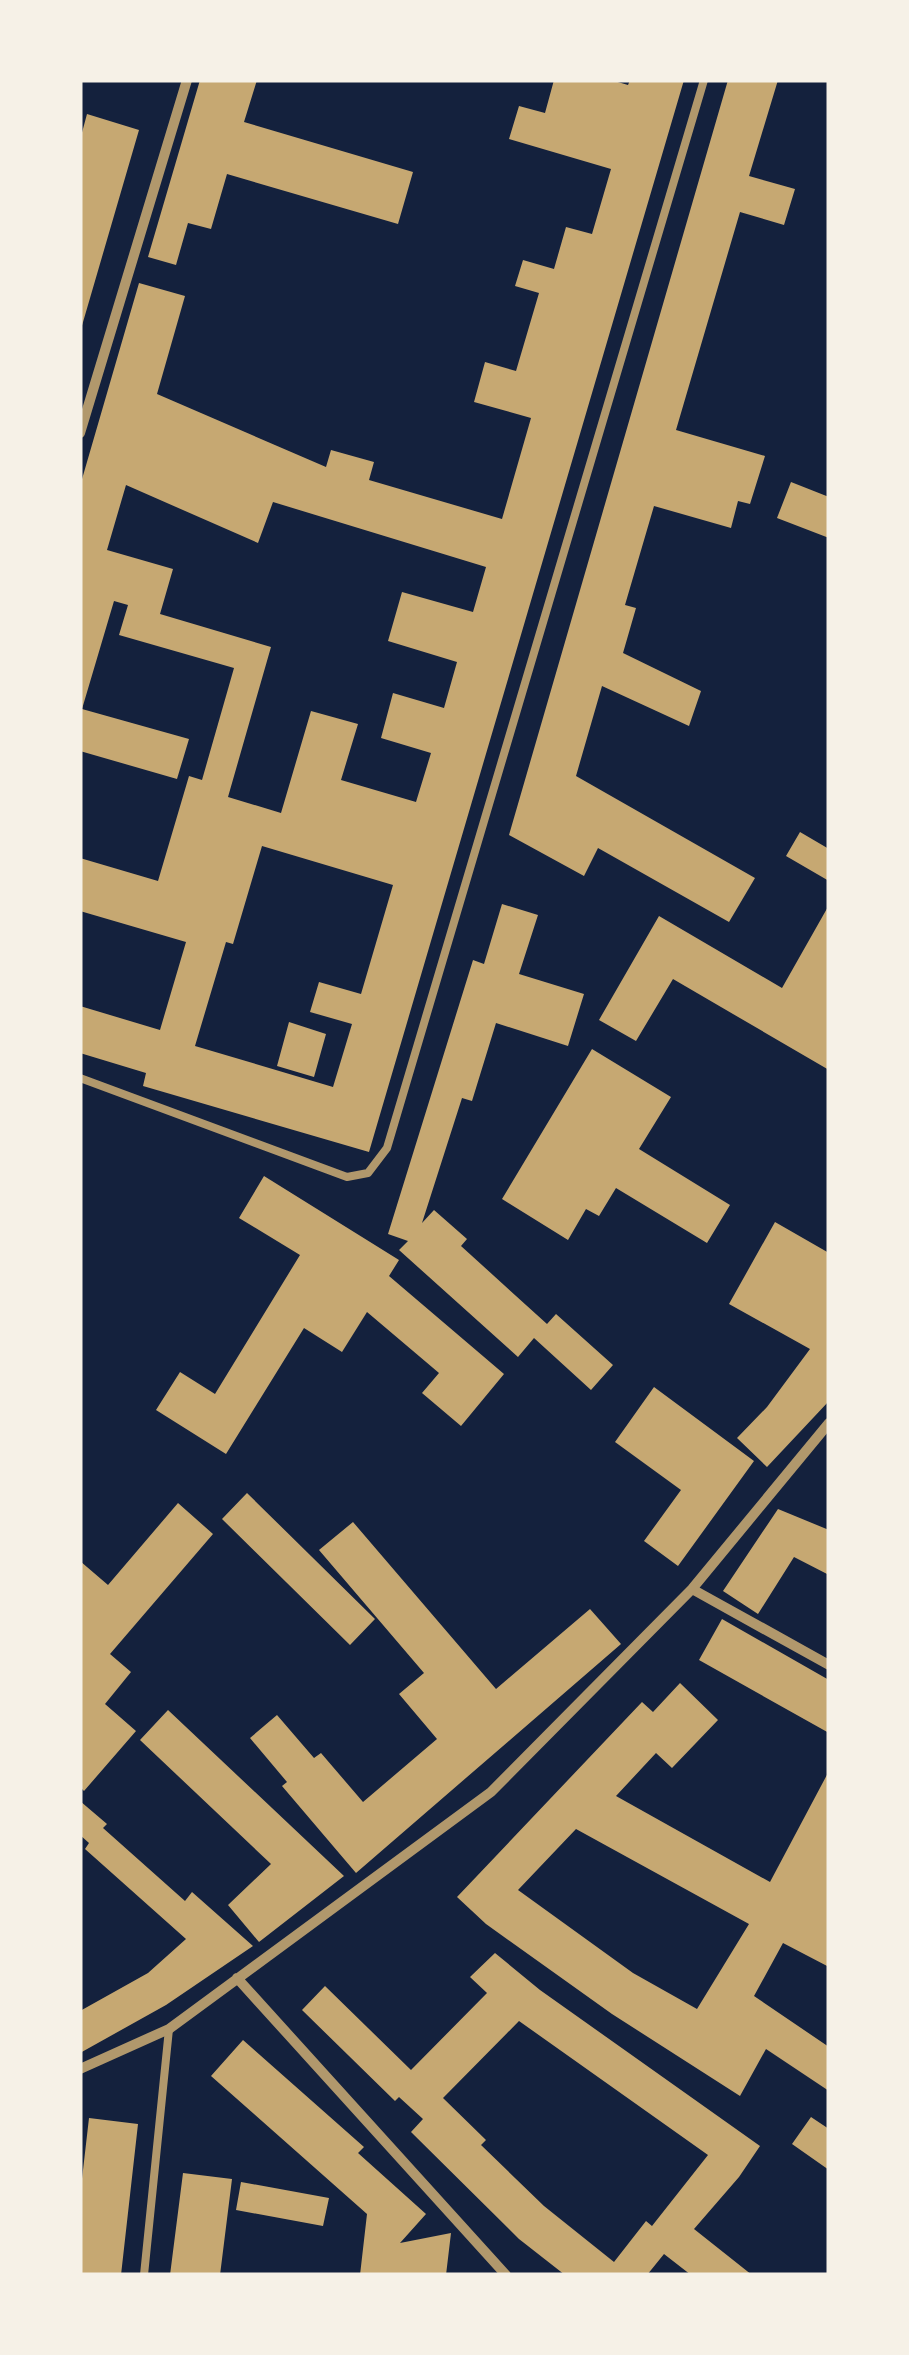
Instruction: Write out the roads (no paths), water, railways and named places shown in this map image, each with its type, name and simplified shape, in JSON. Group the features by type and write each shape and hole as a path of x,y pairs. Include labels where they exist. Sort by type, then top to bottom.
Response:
{"street":[{"path":"80,433 187,80"},
{"path":"80,2068 169,2029 491,1792 692,1590 829,1422"},
{"path":"692,1590 829,1665"},
{"path":"238,1978 506,2275"}],"lane":[{"path":"80,1078 347,1177 368,1173 387,1148 704,80"},
{"path":"144,2275 169,2029"}]}
